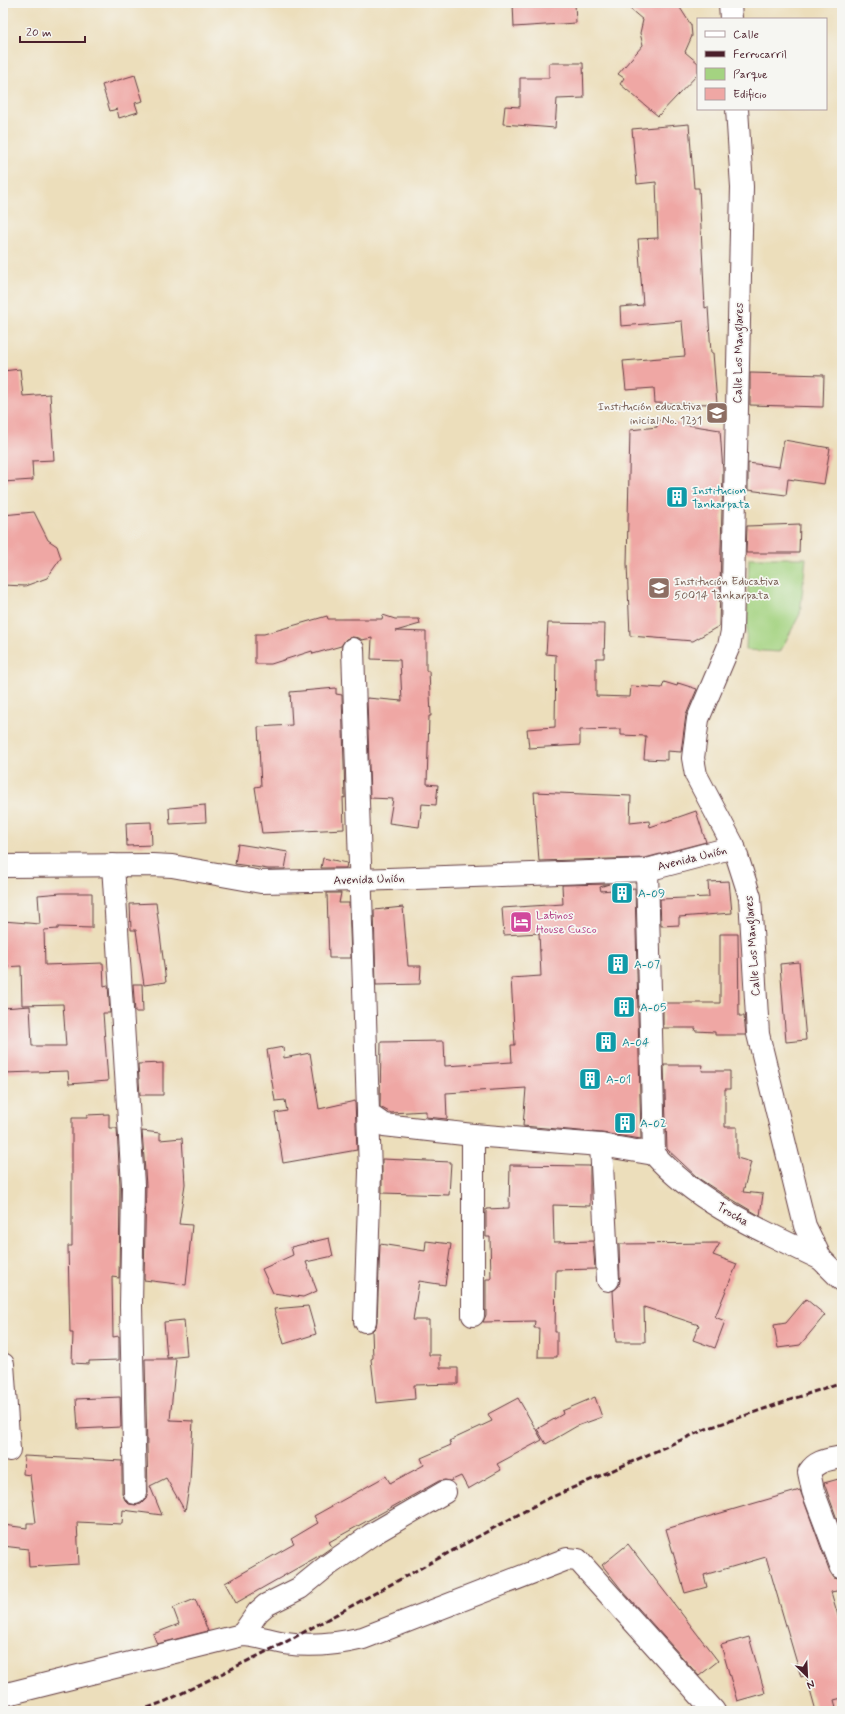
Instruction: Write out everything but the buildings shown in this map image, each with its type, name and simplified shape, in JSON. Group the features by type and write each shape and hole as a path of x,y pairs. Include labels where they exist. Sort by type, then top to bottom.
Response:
{"street":[{"path":"730,3 731,18"},
{"name":"Calle Los Manglares","path":"737,110 742,187 732,631 729,646 698,719 693,758 696,775 734,847 750,897 758,1034 805,1226 821,1259 842,1280"},
{"path":"353,649 370,1201 365,1321"},
{"name":"Avenida Unión","path":"3,866 172,866 261,882 360,880 646,870 734,847"},
{"path":"113,865 133,1186 131,1306 135,1493"},
{"path":"368,1114 384,1125 473,1135 601,1145 654,1154 646,870"},
{"path":"473,1135 473,1315"},
{"path":"601,1145 608,1280"},
{"name":"Trocha","path":"654,1154 669,1172 719,1207 742,1221 821,1259"},
{"path":"3,1364 9,1450"},
{"path":"842,1457 820,1461 808,1472 842,1568"},
{"path":"242,1635 258,1612 266,1605 300,1588 327,1566 371,1535 445,1492"},
{"path":"3,1695 242,1635 252,1635 284,1643 310,1645 344,1643 363,1638 567,1559 578,1560 714,1711"}],"green space":[{"path":"749,558 806,558 800,614 780,652 746,650"}],"railway":[{"path":"139,1711 166,1701 284,1643 543,1501 706,1429 842,1382"}],"place":[{"name":"Institución educativa inicial No. 1231","path":"717,413"},
{"name":"Institucion Tankarpata","path":"677,497"},
{"name":"Institución Educativa 50014 Tankarpata","path":"659,588"},
{"name":"A-09","path":"622,893"},
{"name":"Latinos House Cusco","path":"521,922"},
{"name":"A-07","path":"618,964"},
{"name":"A-05","path":"624,1007"},
{"name":"A-04","path":"606,1042"},
{"name":"A-01","path":"590,1079"},
{"name":"A-02","path":"625,1123"}]}
